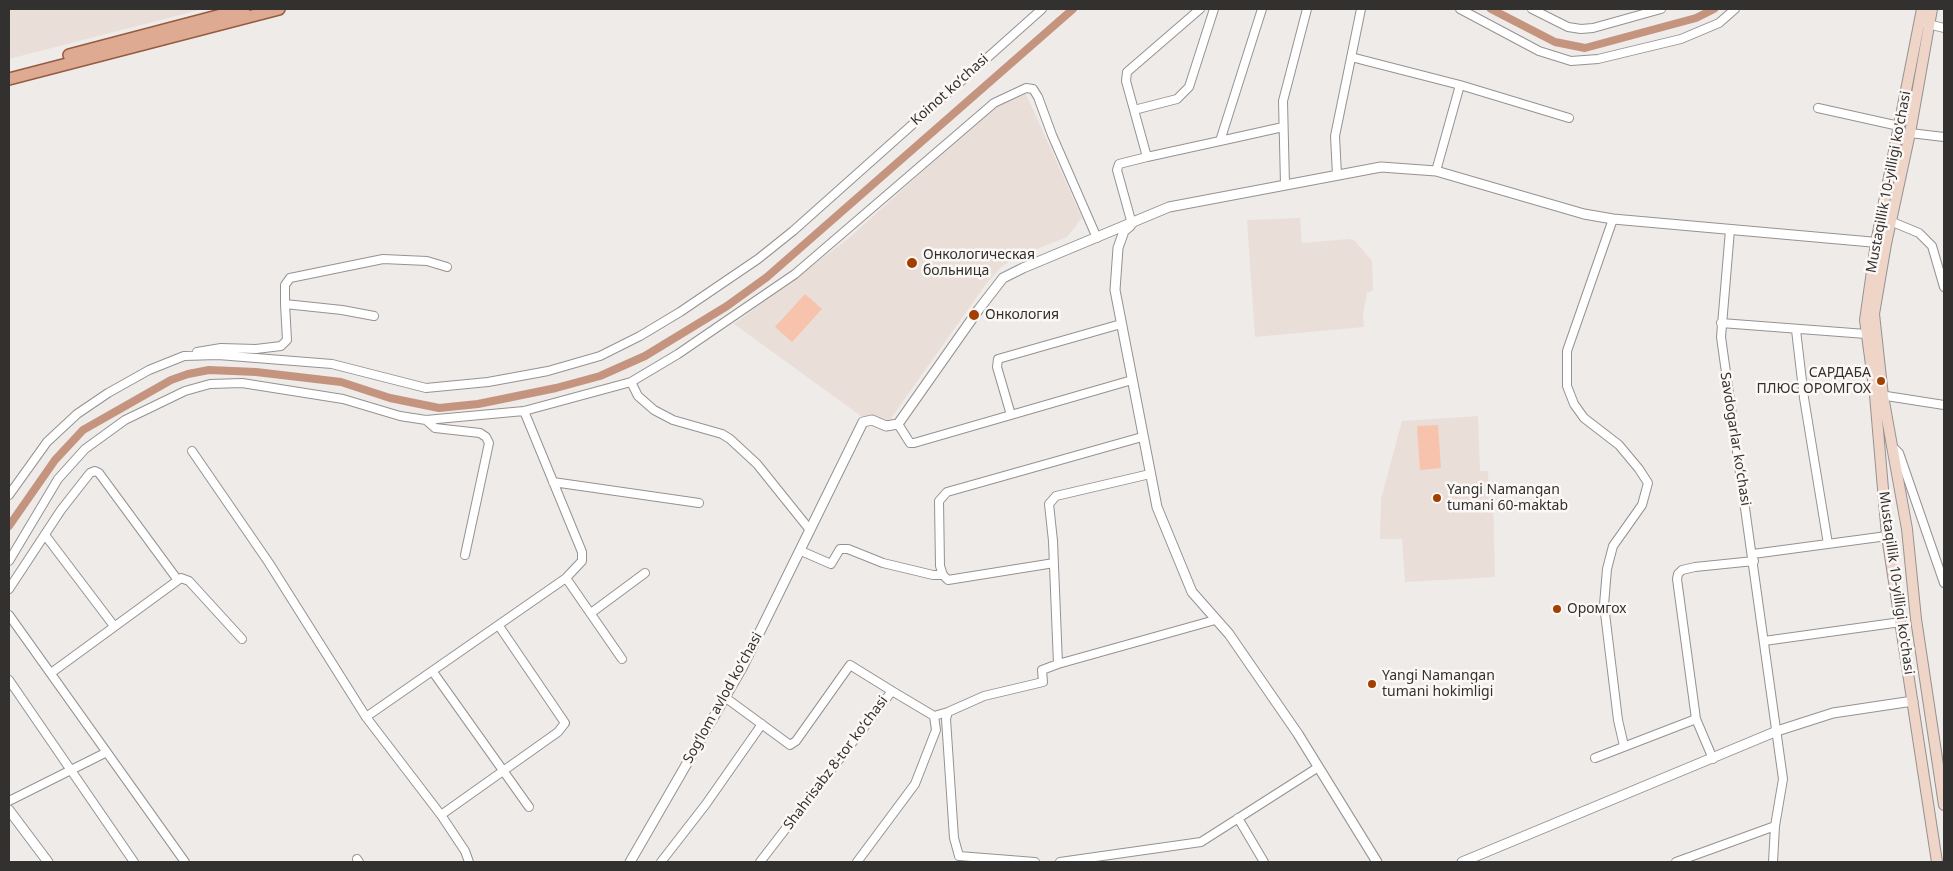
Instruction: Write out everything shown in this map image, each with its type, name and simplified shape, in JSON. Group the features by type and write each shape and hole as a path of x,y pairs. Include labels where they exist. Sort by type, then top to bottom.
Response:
{"main road":[{"path":"9,79 188,28 244,9"},
{"path":"9,71 188,28 279,9"},
{"name":"Mustaqillik 10-yilligi ko'chasi","path":"1922,9 1924,23 1910,133 1890,221 1881,243 1866,310 1866,334 1892,446 1907,529 1916,620 1944,805"},
{"name":"Mustaqillik 10-yilligi ko'chasi","path":"1932,9 1924,23 1899,126 1881,243 1874,314 1887,536 1937,862"}],"street":[{"name":"Koinot koʻchasi","path":"184,356 218,354 323,363 426,388 488,382 573,365 600,356 640,336 731,279 794,232 1042,9"},
{"path":"1147,157 1126,81 1127,72 1200,9"},
{"path":"1134,110 1177,99 1189,87 1214,9"},
{"path":"1220,141 1262,9"},
{"path":"1285,184 1283,127 1285,86 1307,9"},
{"path":"1337,175 1334,144 1361,9"},
{"path":"1460,9 1539,51 1571,61 1598,58 1681,39 1718,23 1735,9"},
{"path":"1532,9 1568,27 1581,29 1594,28 1661,9"},
{"path":"1924,23 1944,28"},
{"path":"1351,57 1460,85 1569,118"},
{"path":"1436,171 1460,85"},
{"path":"9,561 58,479 74,459 111,428 185,391 210,384 242,382 343,399 400,416 426,420 524,411 631,382 678,354 795,274 994,104 1026,88 1033,89 1038,97 1052,135 1097,238"},
{"path":"1818,108 1899,126"},
{"path":"1132,224 1117,167 1122,163 1283,127"},
{"path":"1910,133 1944,136"},
{"path":"1132,380 914,443 910,443 898,424 1003,278 1132,224 1154,212 1189,202 1285,184 1381,167 1436,171 1584,214 1613,219 1881,243"},
{"path":"1613,219 1567,351 1567,386 1574,404 1584,418 1619,445 1639,468 1648,483 1642,504 1613,546 1604,605 1618,720 1624,746"},
{"path":"1890,221 1919,234 1932,246 1944,287"},
{"path":"1132,224 1124,231 1118,248 1115,290 1120,324 1157,507 1192,592 1228,634 1267,688 1298,734 1317,768 1377,862"},
{"name":"Savdogarlar koʻchasi","path":"1730,230 1721,322 1724,364 1754,558 1783,779 1775,826 1773,862"},
{"path":"9,495 47,442 77,414 108,393 150,370 206,349 281,346 288,340 285,285 290,278 383,259 426,261 447,267"},
{"path":"285,304 342,310 374,316"},
{"path":"1721,322 1796,330 1866,334"},
{"path":"1011,415 997,366 998,359 1120,324"},
{"path":"1796,330 1804,398 1828,544"},
{"path":"631,382 638,396 654,410 673,420 722,434 730,439 757,464 810,530"},
{"path":"1879,395 1944,405"},
{"path":"366,717 499,626 566,578 579,566 583,557 524,411"},
{"path":"426,420 434,428 480,433 486,437 489,443 465,555"},
{"name":"Sogʻlom avlod koʻchasi","path":"630,862 726,698 863,422 872,420 886,426 898,424"},
{"path":"1054,563 948,580 942,575 940,566 939,501 947,492 1142,437"},
{"path":"1892,446 1899,453 1944,583"},
{"path":"192,451 269,563 366,717 441,815 466,851 469,862"},
{"path":"9,589 61,510 90,473 97,472 177,579"},
{"path":"1058,664 1054,563 1048,508 1051,499 1071,492 1150,474"},
{"path":"553,482 699,503"},
{"path":"45,535 114,626"},
{"path":"1713,759 1696,719 1679,599 1678,574 1682,570 1696,567 1828,544 1887,536"},
{"path":"800,552 831,564 840,549 848,549 883,563 933,575 942,575"},
{"path":"591,613 645,573"},
{"path":"566,578 622,659"},
{"path":"51,673 177,579 187,579 242,639"},
{"path":"9,615 105,753 185,862"},
{"path":"857,862 914,784 936,730 934,716 984,696 1043,682 1042,670 1058,664 1215,620"},
{"path":"1764,641 1901,622"},
{"path":"441,815 563,728 566,723 499,626"},
{"path":"726,698 787,744 793,744 850,664 892,690"},
{"path":"432,672 529,807"},
{"path":"9,680 134,862"},
{"name":"Shahrisabz 8-tor koʻchasi","path":"760,862 892,690 934,716"},
{"path":"1462,862 1777,731 1833,713 1913,701"},
{"path":"948,712 946,719 957,859 1035,862"},
{"path":"1595,758 1696,719"},
{"path":"661,862 706,804 762,724"},
{"path":"9,801 105,753"},
{"path":"1060,862 1201,842 1317,768"},
{"path":"9,810 48,862"},
{"path":"1238,818 1264,862"},
{"path":"1676,862 1775,826"}],"shaded area":[{"path":"9,9 203,9 9,59"},
{"name":"Онкологическая больница","path":"1026,94 1082,218 1067,237 1015,258 1001,267 986,284 887,424 870,416 861,416 734,324 849,238 996,105"},
{"path":"1300,218 1302,243 1349,239 1355,241 1372,261 1373,290 1367,293 1363,314 1364,327 1255,337 1247,220"},
{"path":"805,294 822,309 792,342 775,327"},
{"name":"Yangi Namangan tumani 60-maktab","path":"1478,416 1480,471 1488,471 1489,496 1493,496 1495,577 1405,582 1402,539 1380,539 1381,499 1402,421"},
{"path":"1438,425 1441,468 1420,470 1417,426"}],"waterway":[{"path":"9,526 55,460 83,430 171,380 188,374 209,370 256,372 341,382 390,398 439,408 478,404 556,388 600,376 645,356 727,306 767,277 1073,9"},
{"path":"1491,9 1555,42 1585,48 1696,18 1714,9"}],"place":[{"name":"Онкологическая больница","path":"912,263"},
{"name":"Онкология","path":"974,315"},
{"name":"САРДАБА ПЛЮС ОРОМГОХ","path":"1881,381"},
{"name":"Yangi Namangan tumani 60-maktab","path":"1437,498"},
{"name":"Оромгох","path":"1557,609"},
{"name":"Yangi Namangan tumani hokimligi","path":"1372,684"}]}
